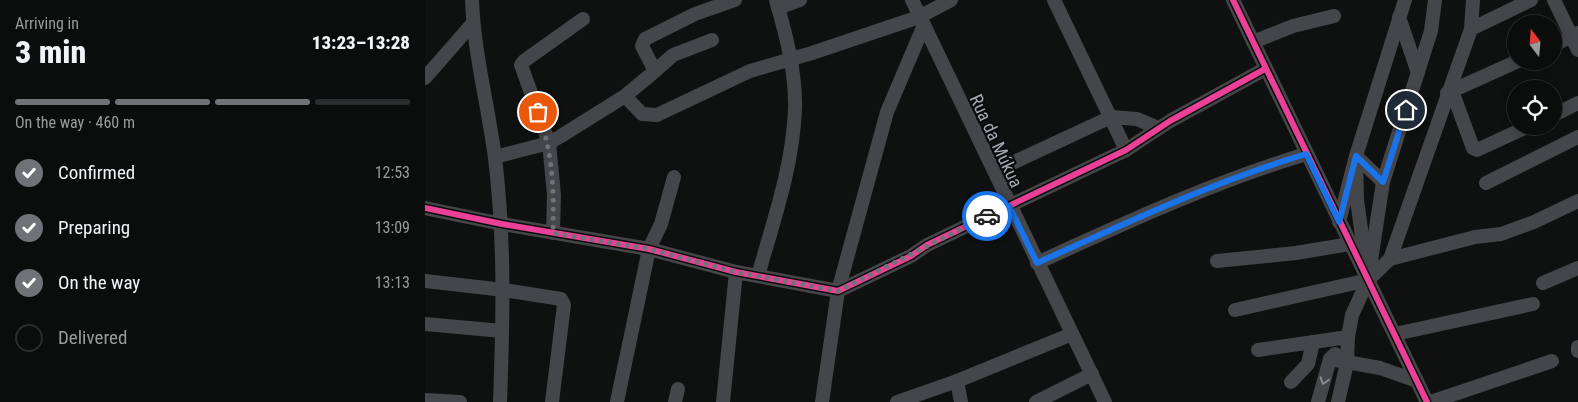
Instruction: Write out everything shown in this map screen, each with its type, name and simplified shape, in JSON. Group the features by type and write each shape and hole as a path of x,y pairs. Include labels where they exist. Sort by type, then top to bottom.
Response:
{"street":[{"path":"472,0 473,23 495,157 502,224 503,290 500,402"},
{"path":"655,71 642,46 645,39 695,14 735,0"},
{"path":"758,276 783,190 795,107 791,59 777,4 800,0"},
{"name":"Rua da Múkua","path":"912,0 995,171 1009,206 1105,402"},
{"path":"625,96 641,114 648,116 657,115 750,71 922,21 951,0"},
{"path":"1054,0 1126,150"},
{"path":"1233,0 1349,244 1427,402"},
{"path":"1339,222 1356,156 1405,0"},
{"path":"1338,402 1343,398 1348,337 1352,316 1368,280 1383,182 1431,31 1435,0"},
{"path":"1235,310 1368,280 1390,259 1471,28 1473,0"},
{"path":"1471,28 1531,0"},
{"path":"1554,0 1575,35 1578,50"},
{"path":"1253,42 1293,26 1334,16"},
{"path":"1399,17 1418,73"},
{"path":"553,233 554,195 549,143 522,62 583,19"},
{"path":"822,402 838,291 887,112 922,21"},
{"path":"425,78 473,23"},
{"path":"1563,41 1575,35"},
{"path":"495,157 549,143 625,96 673,55 712,40"},
{"path":"1449,92 1507,66"},
{"path":"425,208 502,224 649,249 736,272 838,291 1126,150 1158,128 1265,69"},
{"path":"1449,92 1473,148 1477,150 1510,135"},
{"path":"1562,111 1578,103"},
{"path":"995,171 1111,117 1137,119 1158,128"},
{"path":"1487,183 1578,137"},
{"path":"1037,263 1172,202 1266,166 1306,154"},
{"path":"1356,156 1383,182"},
{"path":"1356,156 1357,200 1368,280"},
{"path":"617,402 649,249 661,224 674,177"},
{"path":"1390,259 1475,237 1501,234 1535,222 1578,201"},
{"path":"1217,261 1296,253 1349,244"},
{"path":"1543,283 1578,268"},
{"path":"723,402 736,272"},
{"path":"425,281 557,298 563,302 552,402"},
{"path":"1395,334 1533,304"},
{"path":"425,324 502,331"},
{"path":"897,402 918,398 957,380 1072,334"},
{"path":"1258,350 1348,337"},
{"path":"1318,402 1330,359 1348,337"},
{"path":"1291,382 1308,364 1313,342"},
{"path":"1330,359 1380,368 1417,381"},
{"path":"1431,402 1552,361"},
{"path":"1036,402 1092,374"},
{"path":"957,380 961,402"},
{"path":"425,400 460,402"}],"cycle path":[{"path":"1233,0 1427,402"},
{"path":"425,208 502,224 649,249 736,272 838,291 911,256 927,245 1126,150 1170,121 1265,69"}],"way so far":[{"path":"538,112 549,143 554,195 553,233 649,249 736,272 838,291 911,256 927,245 987,216"}],"route":[{"path":"987,216 1009,206 1037,263 1172,202 1266,166 1306,154 1339,222 1356,156 1383,182 1406,110"}]}
